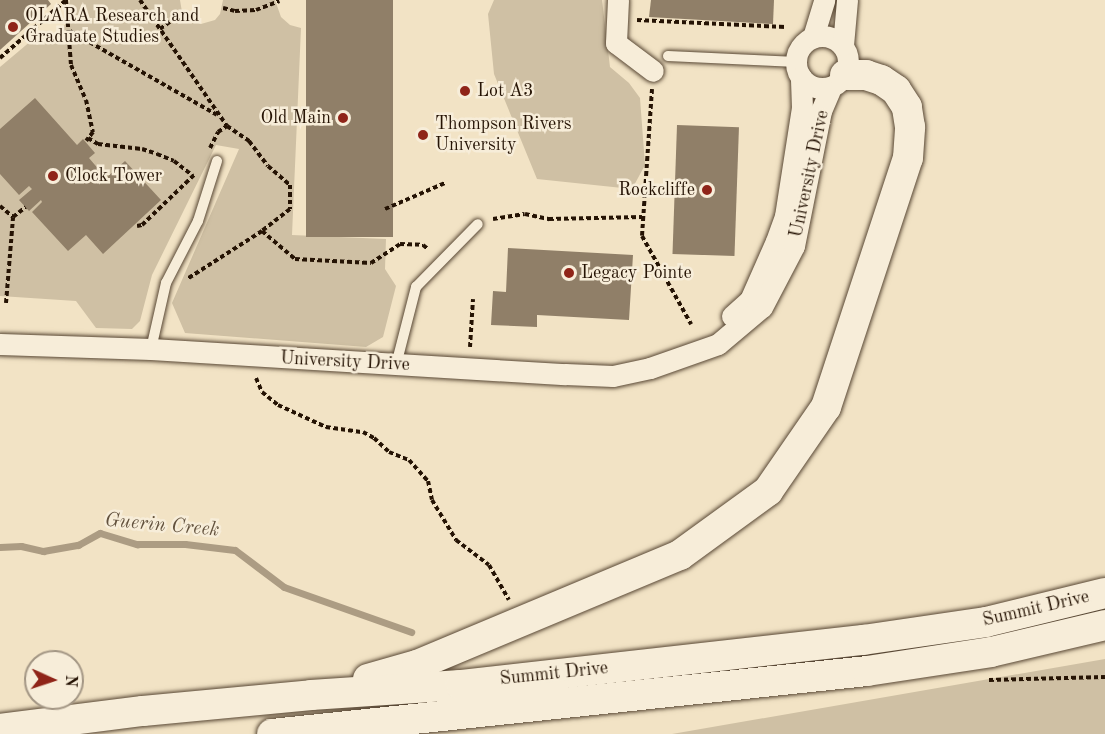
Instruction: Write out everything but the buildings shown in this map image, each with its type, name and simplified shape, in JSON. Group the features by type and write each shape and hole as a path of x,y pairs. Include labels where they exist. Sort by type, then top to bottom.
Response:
{"main road":[{"path":"311,695 417,664 680,555 768,491 826,407 908,158 910,127 907,107 896,90 881,80 866,75 838,81"},
{"name":"Summit Drive","path":"0,729 143,711 311,695 461,685 863,640 986,622 1105,593"},
{"name":"Summit Drive","path":"272,734 867,671 991,652 1105,625"}],"street":[{"path":"813,37 824,0"},
{"path":"843,45 829,36 813,37 800,47 799,69 815,87 838,81 849,60 843,45 847,0"},
{"path":"617,9 616,43 653,71"},
{"name":"University Drive","path":"687,356 750,300 776,241 785,216 802,108 799,69"},
{"name":"University Drive","path":"0,344 151,349 396,365 613,375 650,369 718,344 762,307 783,272 799,227 821,111 838,81"}],"lane":[{"path":"668,56 799,69"},
{"path":"151,349 166,283 198,221 212,157"},
{"path":"396,365 416,287 478,224"}],"path":[{"path":"66,0 71,65 86,99 93,132 87,140 98,144 142,149 157,154 174,161 193,176"},
{"path":"0,58 66,0"},
{"path":"223,8 235,11 256,10 279,1"},
{"path":"617,9 786,27"},
{"path":"160,29 182,13"},
{"path":"70,31 221,116"},
{"path":"653,71 646,206 642,217 642,236 691,324"},
{"path":"212,157 218,132 227,126"},
{"path":"137,226 142,225 202,168"},
{"path":"385,209 445,183"},
{"path":"0,206 13,217"},
{"path":"6,303 13,217 26,207"},
{"path":"478,224 500,217 525,214 549,219 642,217"},
{"path":"262,231 295,259 371,262 400,244 423,245 428,249"},
{"path":"470,348 474,299"},
{"path":"257,378 262,392 278,405 326,427 363,432 374,438 389,452 409,460 428,481 432,501 456,540 489,565 522,621"}],"shaded area":[{"path":"70,0 180,0 182,12 187,19 201,24 215,20 220,14 223,0 275,0 281,17 290,25 301,28 292,235 386,239 385,269 396,286 383,337 366,347 185,333 172,303 239,149 216,145 152,275 140,321 132,329 96,328 76,301 0,296 0,67 38,35 52,35 66,24"},
{"path":"494,0 602,0 610,67 629,83 640,98 645,165 632,189 537,179 494,74 488,14"},
{"path":"1105,659 1105,734 672,734"}],"waterway":[{"name":"Guerin Creek","path":"0,547 21,546 43,551 78,545 100,533 137,544 185,544 235,550 284,587 411,632"}],"place":[{"name":"OLARA Research and Graduate Studies","path":"13,27"},
{"name":"Lot A3","path":"465,91"},
{"name":"Old Main","path":"343,118"},
{"name":"Thompson Rivers University","path":"423,135"},
{"name":"Clock Tower","path":"53,176"},
{"name":"Rockcliffe","path":"707,190"},
{"name":"Legacy Pointe","path":"569,273"}]}
